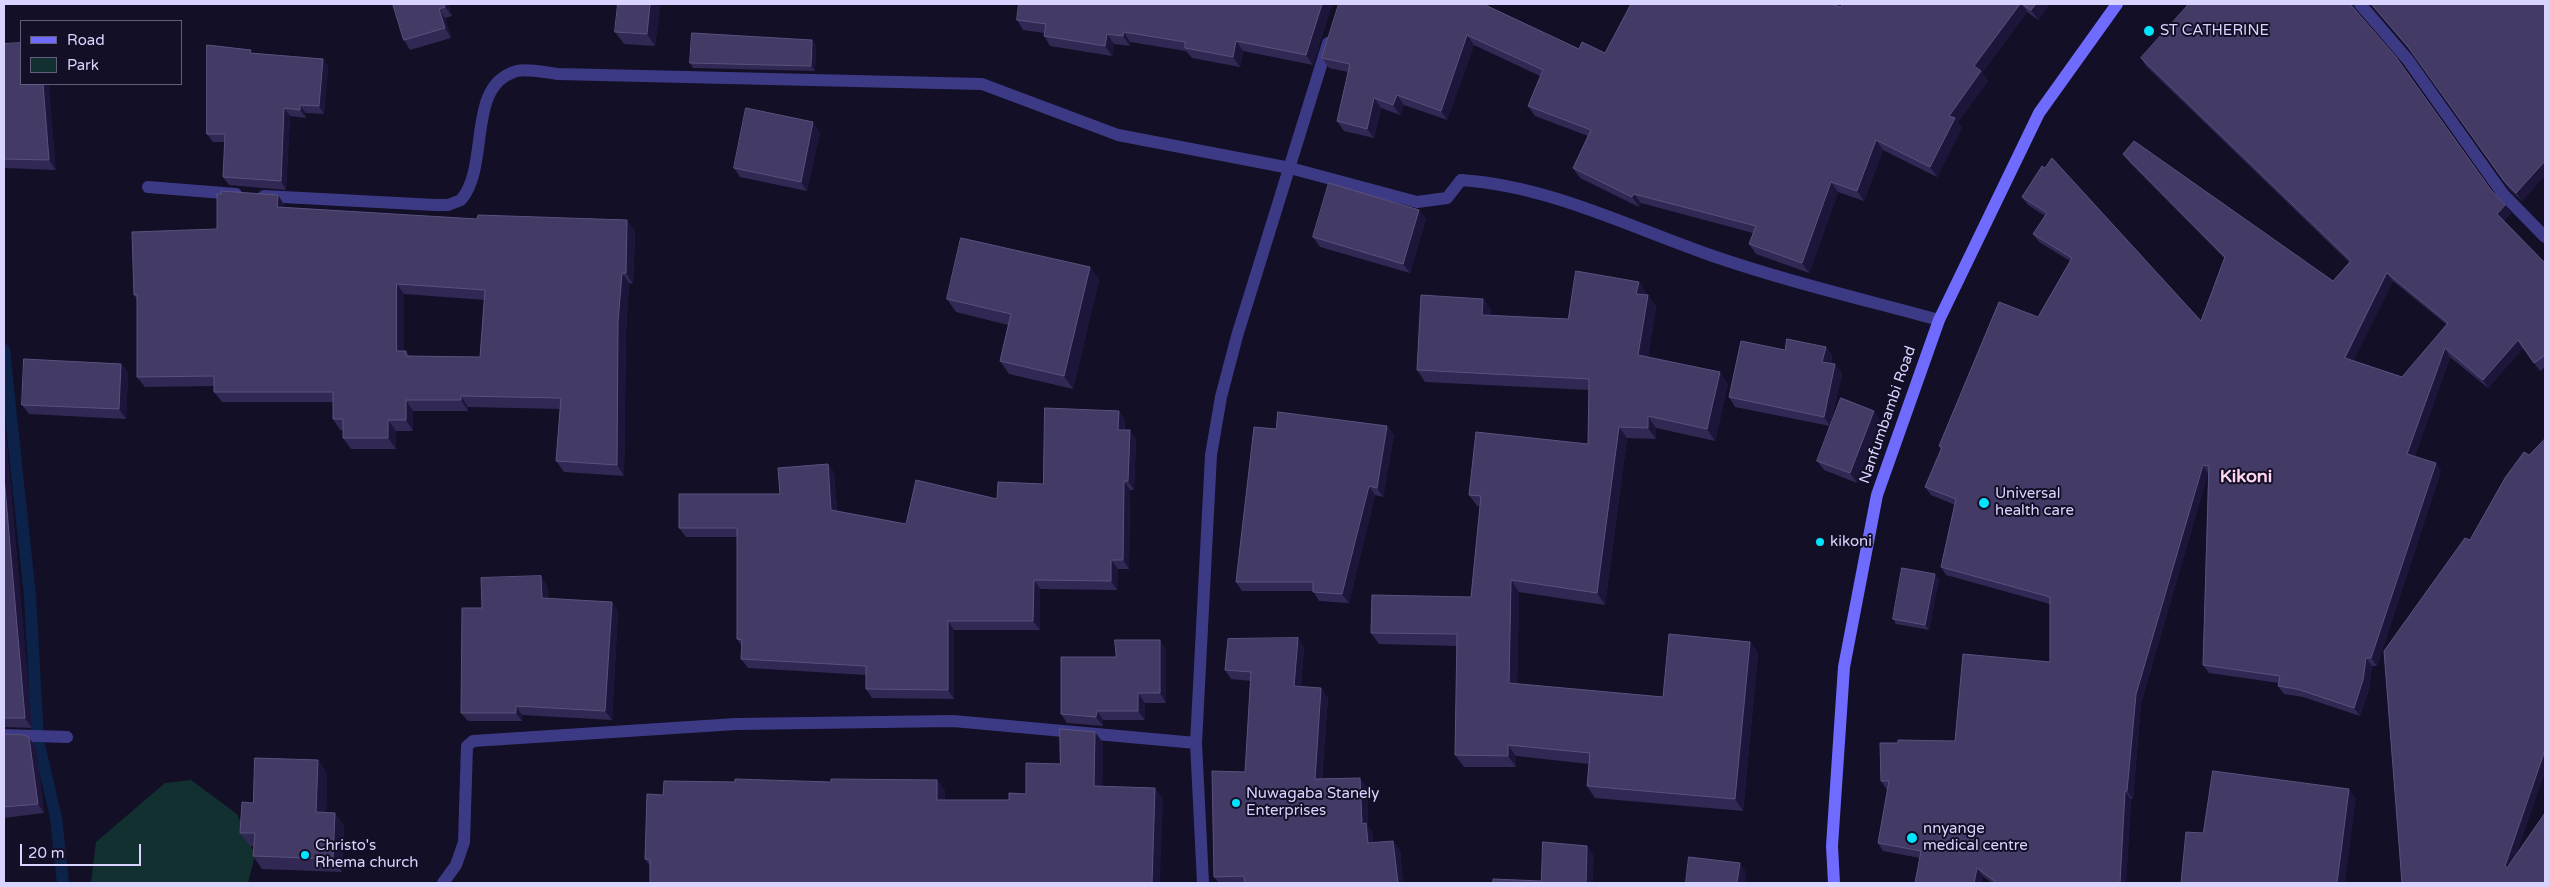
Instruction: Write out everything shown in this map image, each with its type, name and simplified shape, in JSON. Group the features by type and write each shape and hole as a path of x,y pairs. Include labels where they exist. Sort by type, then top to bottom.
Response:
{"street":[{"name":"Nanfumbambi Road","path":"1834,883 1832,846 1844,666 1877,495 1939,320 2039,113 2117,4"},
{"path":"2360,4 2408,60 2502,194 2545,237"},
{"path":"1203,883 1196,743 1211,455 1221,397 1237,336 1333,28"},
{"path":"148,187 272,197 448,205 461,200 472,180 486,95 497,80 518,70 558,74 982,84 1118,135 1290,168 1417,202 1447,198 1461,180 1488,182 1526,189 1579,205 1710,255 1939,320"},
{"path":"443,883 456,865 464,842 467,746 473,741 736,724 954,721 1196,743"},
{"path":"4,735 67,737"}],"green space":[{"path":"191,780 237,814 255,855 248,883 91,883 96,842 165,783"}],"building":[{"path":"393,4 444,4 445,7 439,9 445,28 404,40"},
{"path":"618,4 650,4 647,34 615,32"},
{"path":"1019,4 1322,4 1306,55 1236,41 1233,57 1185,48 1185,42 1124,32 1123,36 1107,34 1105,46 1044,36 1046,24 1017,20"},
{"path":"1339,4 1483,4 1579,49 1582,42 1605,53 1631,4 1831,4 1841,7 1842,4 2020,4 1974,66 1981,71 1949,116 1955,118 1930,167 1876,140 1857,191 1831,182 1802,263 1749,244 1756,226 1634,194 1632,197 1573,168 1591,130 1528,106 1543,70 1467,35 1441,111 1397,95 1393,105 1374,98 1367,129 1337,121 1350,64 1322,58"},
{"path":"2022,4 2036,4 2031,10"},
{"path":"2189,4 2350,4 2396,57 2491,190 2505,205 2497,214 2545,263 2545,355 2534,363 2518,340 2483,380 2445,348 2407,454 2436,463 2371,658 2366,658 2363,680 2354,708 2297,689 2278,686 2280,676 2203,665 2209,466 2203,465 2136,694 2127,791 2125,791 2120,883 1997,883 1977,868 1974,883 1915,883 1921,851 1878,843 1889,781 1881,781 1880,743 1898,743 1898,740 1955,741 1963,654 2050,662 2050,597 1941,567 1956,499 1925,487 1942,447 1939,446 1999,302 2038,317 2072,258 2033,234 2047,213 2022,197 2042,166 2045,168 2052,158 2201,321 2225,257 2123,154 2134,141 2333,281 2351,261 2141,58","holes":["2387,273 2448,323 2402,377 2345,358"]},
{"path":"2372,4 2545,4 2545,161 2516,193 2504,181 2408,47"},
{"path":"692,33 812,40 811,66 690,63"},
{"path":"20,43 20,85 43,85 49,160 4,159 4,44"},
{"path":"207,45 251,50 250,53 323,59 319,106 300,105 300,110 284,108 281,181 223,177 225,134 207,134"},
{"path":"746,108 813,122 801,182 734,168"},
{"path":"1329,183 1419,210 1403,264 1313,237"},
{"path":"221,191 278,195 277,207 477,219 478,215 627,220 626,273 622,273 618,322 617,465 556,461 561,398 461,396 461,400 406,400 406,420 388,420 388,438 343,438 343,419 333,419 333,392 214,392 214,376 137,377 137,295 134,295 132,232 217,229 217,194 221,194","holes":["397,284 485,290 480,357 406,356 406,351 397,351"]},
{"path":"961,238 1090,267 1064,376 1000,361 1011,314 947,299"},
{"path":"1576,271 1639,282 1636,294 1648,295 1638,355 1720,372 1707,429 1648,416 1648,428 1619,427 1597,593 1511,580 1509,683 1663,697 1669,634 1750,642 1735,799 1587,786 1590,753 1508,745 1508,756 1455,755 1457,634 1371,633 1372,595 1471,597 1481,496 1469,495 1476,432 1588,444 1589,379 1417,370 1421,295 1483,299 1482,315 1568,319"},
{"path":"1787,339 1826,347 1822,362 1835,364 1824,417 1729,397 1741,341 1785,350"},
{"path":"24,359 121,364 119,409 22,405"},
{"path":"1841,398 1874,411 1850,473 1817,461"},
{"path":"1045,408 1119,411 1118,430 1130,430 1128,481 1124,481 1123,560 1111,560 1111,581 1034,580 1033,621 948,621 948,690 866,689 866,666 741,659 742,640 737,639 737,528 679,528 679,494 780,494 778,468 828,464 831,510 906,524 916,480 997,499 998,482 1043,484"},
{"path":"1278,412 1387,426 1377,488 1369,486 1342,594 1313,592 1313,582 1236,582 1254,427 1276,429"},
{"path":"2545,439 2545,750 2505,866 2507,868 2545,813 2545,883 2402,883 2384,651 2465,538 2470,540 2505,478 2524,452 2529,455"},
{"path":"4,476 25,718 4,718"},
{"path":"1902,568 1935,574 1925,625 1893,619"},
{"path":"541,576 542,598 612,602 605,711 516,706 516,713 461,713 462,608 482,608 481,578"},
{"path":"1298,638 1294,686 1321,688 1315,779 1360,778 1362,824 1366,823 1368,843 1393,841 1398,883 1245,883 1244,876 1214,877 1212,771 1245,772 1251,672 1225,670 1228,639"},
{"path":"1115,640 1160,640 1160,693 1138,693 1138,711 1097,711 1096,717 1061,714 1061,657 1116,657"},
{"path":"1060,729 1095,732 1094,786 1155,788 1152,883 650,883 650,860 645,859 647,794 663,795 664,781 735,782 735,779 831,782 831,779 937,780 937,800 1009,800 1009,793 1026,794 1026,763 1060,764"},
{"path":"4,734 26,735 29,737 38,804 4,807"},
{"path":"255,758 318,760 316,812 335,813 333,859 253,856 255,833 240,833 242,802 253,803"},
{"path":"2213,771 2349,789 2337,883 2181,883 2186,832 2203,833"},
{"path":"1543,842 1587,846 1586,883 1493,883 1493,879 1541,881"},
{"path":"1689,857 1740,863 1737,883 1686,883"}],"waterway":[{"path":"4,350 30,596 38,740 56,818 63,883"}],"place":[{"name":"ST CATHERINE","path":"2149,31"},
{"name":"Universal health care","path":"1984,503"},
{"name":"kikoni","path":"1820,542"},
{"name":"Nuwagaba Stanely Enterprises","path":"1236,803"},
{"name":"nnyange medical centre","path":"1912,838"},
{"name":"Christo's Rhema church","path":"305,855"}],"district":[{"name":"Kikoni","path":"2246,477"}]}
